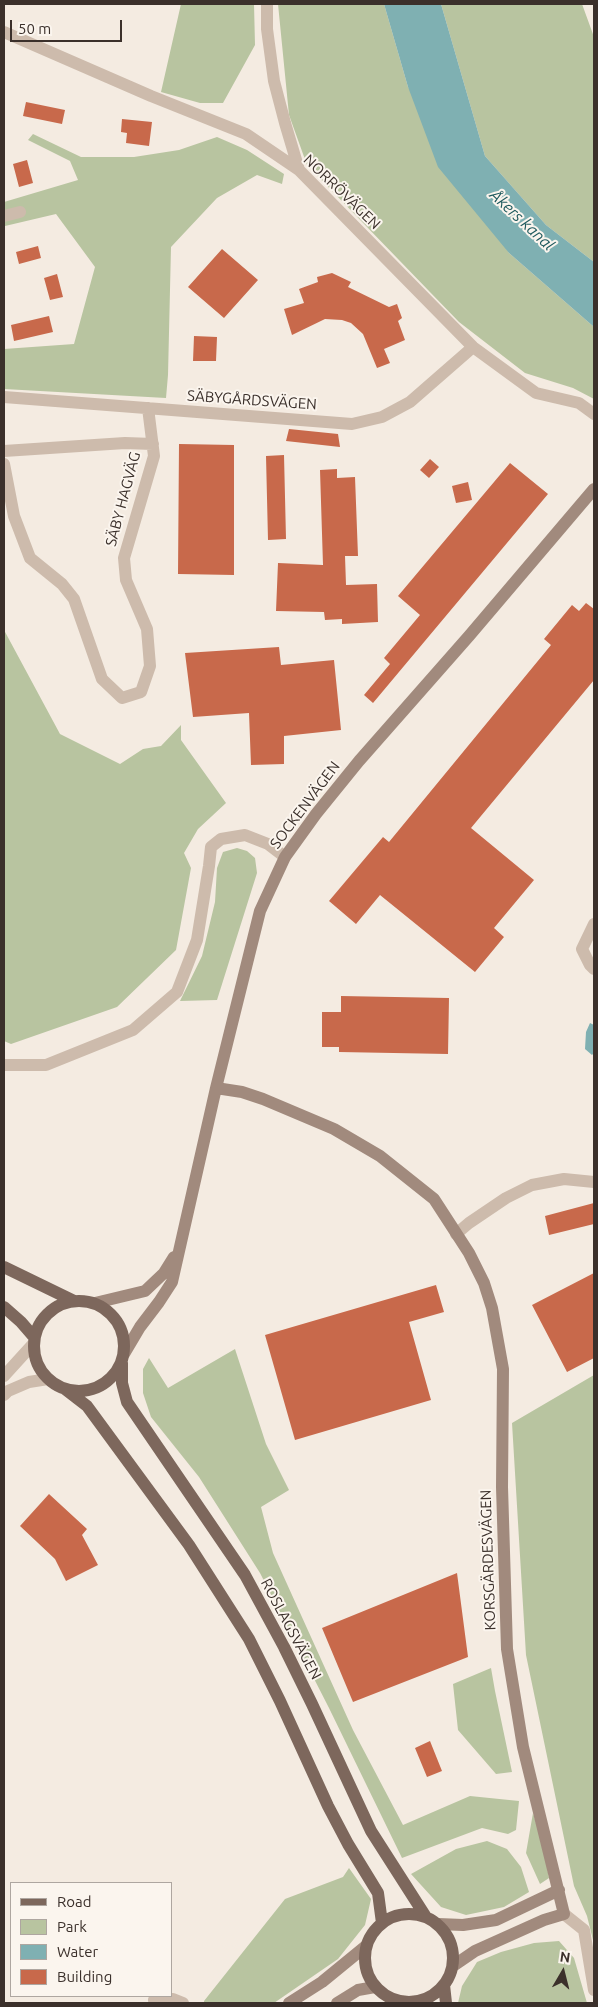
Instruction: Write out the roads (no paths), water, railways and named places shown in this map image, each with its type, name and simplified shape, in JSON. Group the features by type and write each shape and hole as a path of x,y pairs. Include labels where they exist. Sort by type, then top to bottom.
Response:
{"main road":[{"path":"4,1267 74,1301 95,1303 113,1315 119,1324 125,1344 123,1358 117,1372 103,1385 85,1391 65,1389"},
{"path":"34,1340 46,1316 63,1304 74,1301"},
{"path":"4,1307 21,1322 34,1340 37,1362 48,1379 87,1406 178,1529 249,1638 328,1806 348,1844 378,1893 382,1923"},
{"name":"ROSLAGSVÄGEN","path":"123,1358 122,1383 127,1402 245,1575 300,1679 371,1831 426,1917"},
{"path":"403,1914 415,1914 426,1917 438,1924 447,1935 452,1948 453,1966 444,1985 426,1999 397,2002 375,1987 366,1968 366,1946 372,1933 382,1923 392,1917 403,1914"},
{"path":"444,1985 446,2003"}],"street":[{"path":"266,4 267,29 274,81 284,123 299,170"},
{"name":"NORRÖVÄGEN","path":"4,32 151,96 246,134 299,170 473,347 507,374 536,393 579,403 594,414"},
{"path":"4,216 20,212"},
{"name":"SÄBYGÅRDSVÄGEN","path":"4,396 352,424 382,418 410,402 473,347"},
{"name":"SÄBY HAGVÄG","path":"4,464 14,516 30,558 62,584 74,599 102,678 122,698 141,692 150,666 146,629 126,580 124,558 154,456 148,408"},
{"path":"4,451 125,443 153,444"},
{"name":"SOCKENVÄGEN","path":"123,1358 140,1327 172,1282 216,1088 260,911 285,857 316,814 359,761 469,636 594,489"},
{"path":"4,1065 46,1065 133,1030 177,992 197,940 211,847 221,839 245,835 268,844 285,857"},
{"path":"594,924 582,949 590,966 594,969"},
{"name":"KORSGÄRDESVÄGEN","path":"216,1088 242,1092 295,1112 334,1129 380,1156 434,1199 484,1283 492,1308 502,1369 502,1487 507,1649 524,1747 564,1914"},
{"path":"456,1234 506,1198 532,1185 564,1179 594,1182"},
{"name":"SOCKENVÄGEN","path":"95,1303 145,1291 164,1273 181,1246"},
{"path":"4,1376 34,1340"},
{"path":"4,1395 8,1391 29,1382 48,1379"},
{"path":"438,1924 463,1925 496,1920 559,1890"},
{"path":"453,1966 475,1950 544,1920 564,1914 584,1930 594,1990"},
{"path":"289,2003 322,1982 366,1946"},
{"path":"337,2003 358,1990 375,1987"},
{"path":"155,2003 154,2000 173,1999 183,2003"}],"water":[{"name":"Åkers kanal","path":"384,4 441,4 485,156 546,225 594,262 594,327 509,253 438,167 408,87"},
{"path":"590,1023 594,1025 594,1053 592,1055 585,1049 586,1032"}]}
